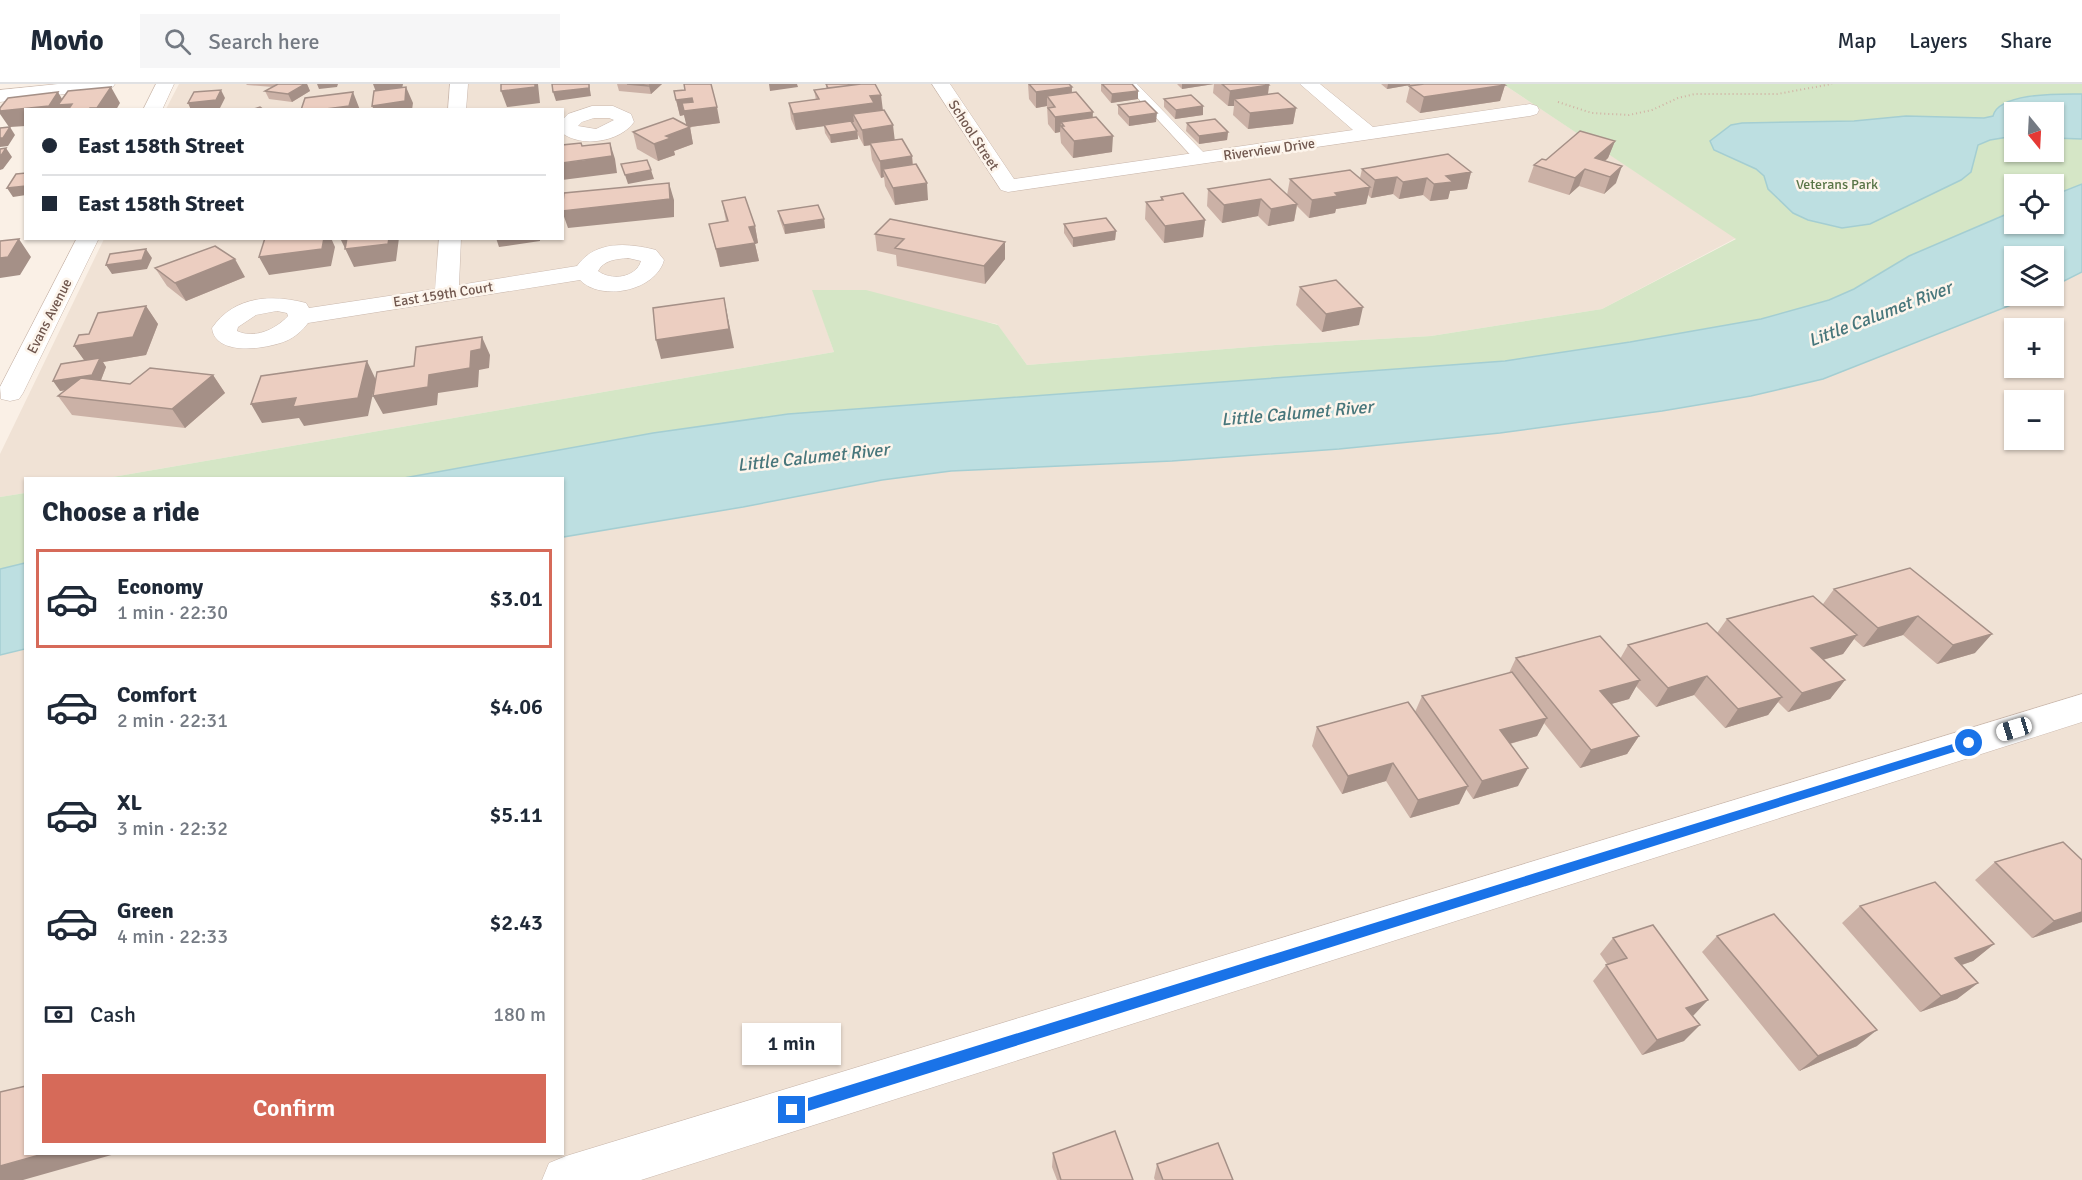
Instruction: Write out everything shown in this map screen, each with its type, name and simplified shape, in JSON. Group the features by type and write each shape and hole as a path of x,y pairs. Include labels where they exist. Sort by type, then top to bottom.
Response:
{"street":[{"path":"0,96 106,84"},
{"path":"153,108 165,84"},
{"path":"457,108 459,84"},
{"name":"School Street","path":"941,84 1008,186"},
{"path":"1309,84 1370,134"},
{"name":"Riverview Drive","path":"1008,186 1530,111"},
{"name":"Evans Avenue","path":"10,393 87,240"},
{"path":"447,294 450,240"},
{"name":"East 159th Court","path":"300,316 586,272"},
{"path":"566,1180 2082,708"}],"lane":[{"path":"1131,84 1202,159"}],"path":[{"path":"1551,97 1566,106 1617,116 1644,112 1686,95 1780,94 1811,90 1832,84"}],"shaded area":[{"path":"179,84 1503,84 1736,238 1602,309 1431,336 1275,345 1027,365 997,324 813,290 834,352 113,477 24,477 24,493 0,497 0,454 104,240 564,240 564,108 167,108"},
{"path":"2082,272 2082,1180 0,1180 0,655 24,649 24,1155 564,1155 564,537 743,507 882,480 951,471 1172,461 1339,449 1500,433 1662,411 1751,396 1823,379 2009,306 2064,306 2064,281"}],"green space":[{"name":"Veterans Park","path":"1503,84 2082,84 2082,184 2064,191 2064,174 2004,174 2004,215 1909,256 1854,289 1829,300 1761,319 1505,361 788,414 653,433 410,477 113,477 834,352 812,290 866,290 998,325 1027,365 1275,345 1431,336 1602,309 1736,239"},
{"path":"24,493 24,563 0,569 0,497"}],"water":[{"path":"2082,94 2082,139 2064,138 2064,102 2006,102 2018,98"},
{"path":"2004,104 2004,138 1978,145 1971,172 1961,180 1870,224 1842,228 1808,220 1793,213 1768,189 1764,176 1756,169 1714,150 1710,141 1731,125 1742,123 1854,121 1906,116 1984,118 1993,116"},
{"name":"Little Calumet River","path":"2082,184 2082,272 2064,281 2064,246 2004,246 2004,306 2009,306 1823,379 1751,396 1662,411 1500,433 1339,449 1172,461 951,471 882,480 743,507 564,537 564,477 410,477 653,433 788,414 1505,361 1761,319 1829,300 1854,289 1909,256 2004,215 2004,234 2064,234 2064,191"},
{"path":"24,563 24,649 0,655 0,569"}],"building":[{"path":"278,84 305,84 288,94 265,91"},
{"path":"501,84 535,84 535,87 501,91"},
{"path":"552,84 589,84 589,88 553,92"},
{"path":"627,84 651,84 649,86"},
{"path":"684,84 711,84 717,107 684,111 682,103 693,102 692,98 676,100 674,91 685,90"},
{"path":"826,84 861,84 828,88"},
{"path":"875,84 881,95 870,96 874,103 793,114 789,103 819,99 814,90"},
{"path":"1029,84 1069,84 1072,87 1036,92"},
{"path":"1102,84 1132,84 1138,91 1112,94"},
{"path":"1222,84 1268,84 1269,85 1230,91"},
{"path":"1424,84 1505,85 1424,97 1409,86"},
{"path":"111,87 97,108 69,108 72,104 58,105 68,91"},
{"path":"406,87 405,101 372,106 374,91"},
{"path":"221,90 216,100 188,103 194,92"},
{"path":"58,92 49,106 0,111 8,98"},
{"path":"353,92 349,106 334,108 302,108 305,98"},
{"path":"1076,92 1093,112 1055,117 1048,108 1055,107 1047,96"},
{"path":"1278,93 1296,108 1250,113 1234,99"},
{"path":"1191,95 1203,106 1176,110 1164,99"},
{"path":"1145,101 1157,113 1129,117 1118,105"},
{"path":"884,110 893,125 862,130 853,114"},
{"path":"1096,117 1113,136 1074,141 1061,126 1064,126 1061,122"},
{"path":"673,118 690,127 666,136 671,138 654,144 633,132"},
{"path":"1215,119 1228,132 1199,136 1187,123"},
{"path":"851,121 857,131 830,135 824,125"},
{"path":"10,127 3,138 0,138 0,128"},
{"path":"1580,131 1615,141 1595,158 1622,166 1610,177 1585,169 1575,178 1534,165 1542,159 1546,160"},
{"path":"902,139 912,156 880,161 870,143"},
{"path":"581,143 582,146 610,143 612,156 564,163 564,145"},
{"path":"6,148 0,157 0,149"},
{"path":"1448,154 1471,172 1446,176 1453,182 1434,184 1427,178 1403,182 1397,177 1375,180 1362,169"},
{"path":"647,160 651,170 625,175 621,164"},
{"path":"916,164 927,183 893,188 883,169"},
{"path":"1350,170 1370,187 1335,193 1338,196 1312,200 1290,179"},
{"path":"24,173 24,186 7,188 16,174"},
{"path":"1270,179 1297,204 1271,209 1261,199 1224,205 1208,189"},
{"path":"669,183 670,199 564,211 564,193"},
{"path":"1183,193 1205,220 1165,226 1146,202 1163,200 1161,197"},
{"path":"745,197 755,226 749,227 755,243 716,249 709,224 728,221 722,201"},
{"path":"818,205 824,219 784,225 778,211"},
{"path":"1106,218 1116,231 1073,238 1064,224"},
{"path":"890,219 1005,242 984,266 895,248 904,239 875,234"},
{"path":"19,239 8,257 0,258 0,241"},
{"path":"264,240 324,240 322,249 259,257"},
{"path":"347,240 389,240 388,244 345,249"},
{"path":"215,246 235,259 175,283 155,268"},
{"path":"146,249 142,260 106,265 110,254"},
{"path":"1336,280 1363,307 1326,314 1300,287"},
{"path":"724,298 729,329 656,340 653,308"},
{"path":"146,306 133,337 74,346 79,335 89,334 98,313"},
{"path":"482,337 481,349 471,351 470,368 429,375 428,387 373,396 377,372 414,366 416,347"},
{"path":"100,358 92,375 53,381 61,364"},
{"path":"367,361 358,398 293,407 296,398 251,404 261,376"},
{"path":"150,368 213,375 172,409 58,396 81,378 130,384"},
{"path":"1910,568 1992,634 1953,645 1918,616 1878,628 1834,589"},
{"path":"1813,596 1857,635 1811,648 1845,680 1802,693 1727,619"},
{"path":"1707,623 1782,697 1738,709 1707,676 1668,688 1628,645"},
{"path":"1600,636 1640,680 1600,691 1639,736 1591,750 1516,658"},
{"path":"1512,672 1547,718 1500,730 1528,768 1482,781 1422,696"},
{"path":"1408,702 1468,786 1418,800 1393,763 1348,776 1317,727"},
{"path":"2063,842 2082,860 2082,912 2054,921 1995,862"},
{"path":"1935,882 1994,944 1955,958 1978,983 1941,996 1860,906"},
{"path":"1774,914 1877,1030 1818,1056 1717,936"},
{"path":"1653,925 1708,1000 1686,1008 1700,1025 1657,1040 1606,965 1627,958 1613,938"},
{"path":"24,1086 24,1155 39,1155 0,1166 0,1092"},
{"path":"1115,1131 1133,1180 1061,1180 1053,1153"},
{"path":"1218,1143 1233,1180 1163,1180 1157,1164"}],"route":[{"path":"792,1110 1969,743"}]}
